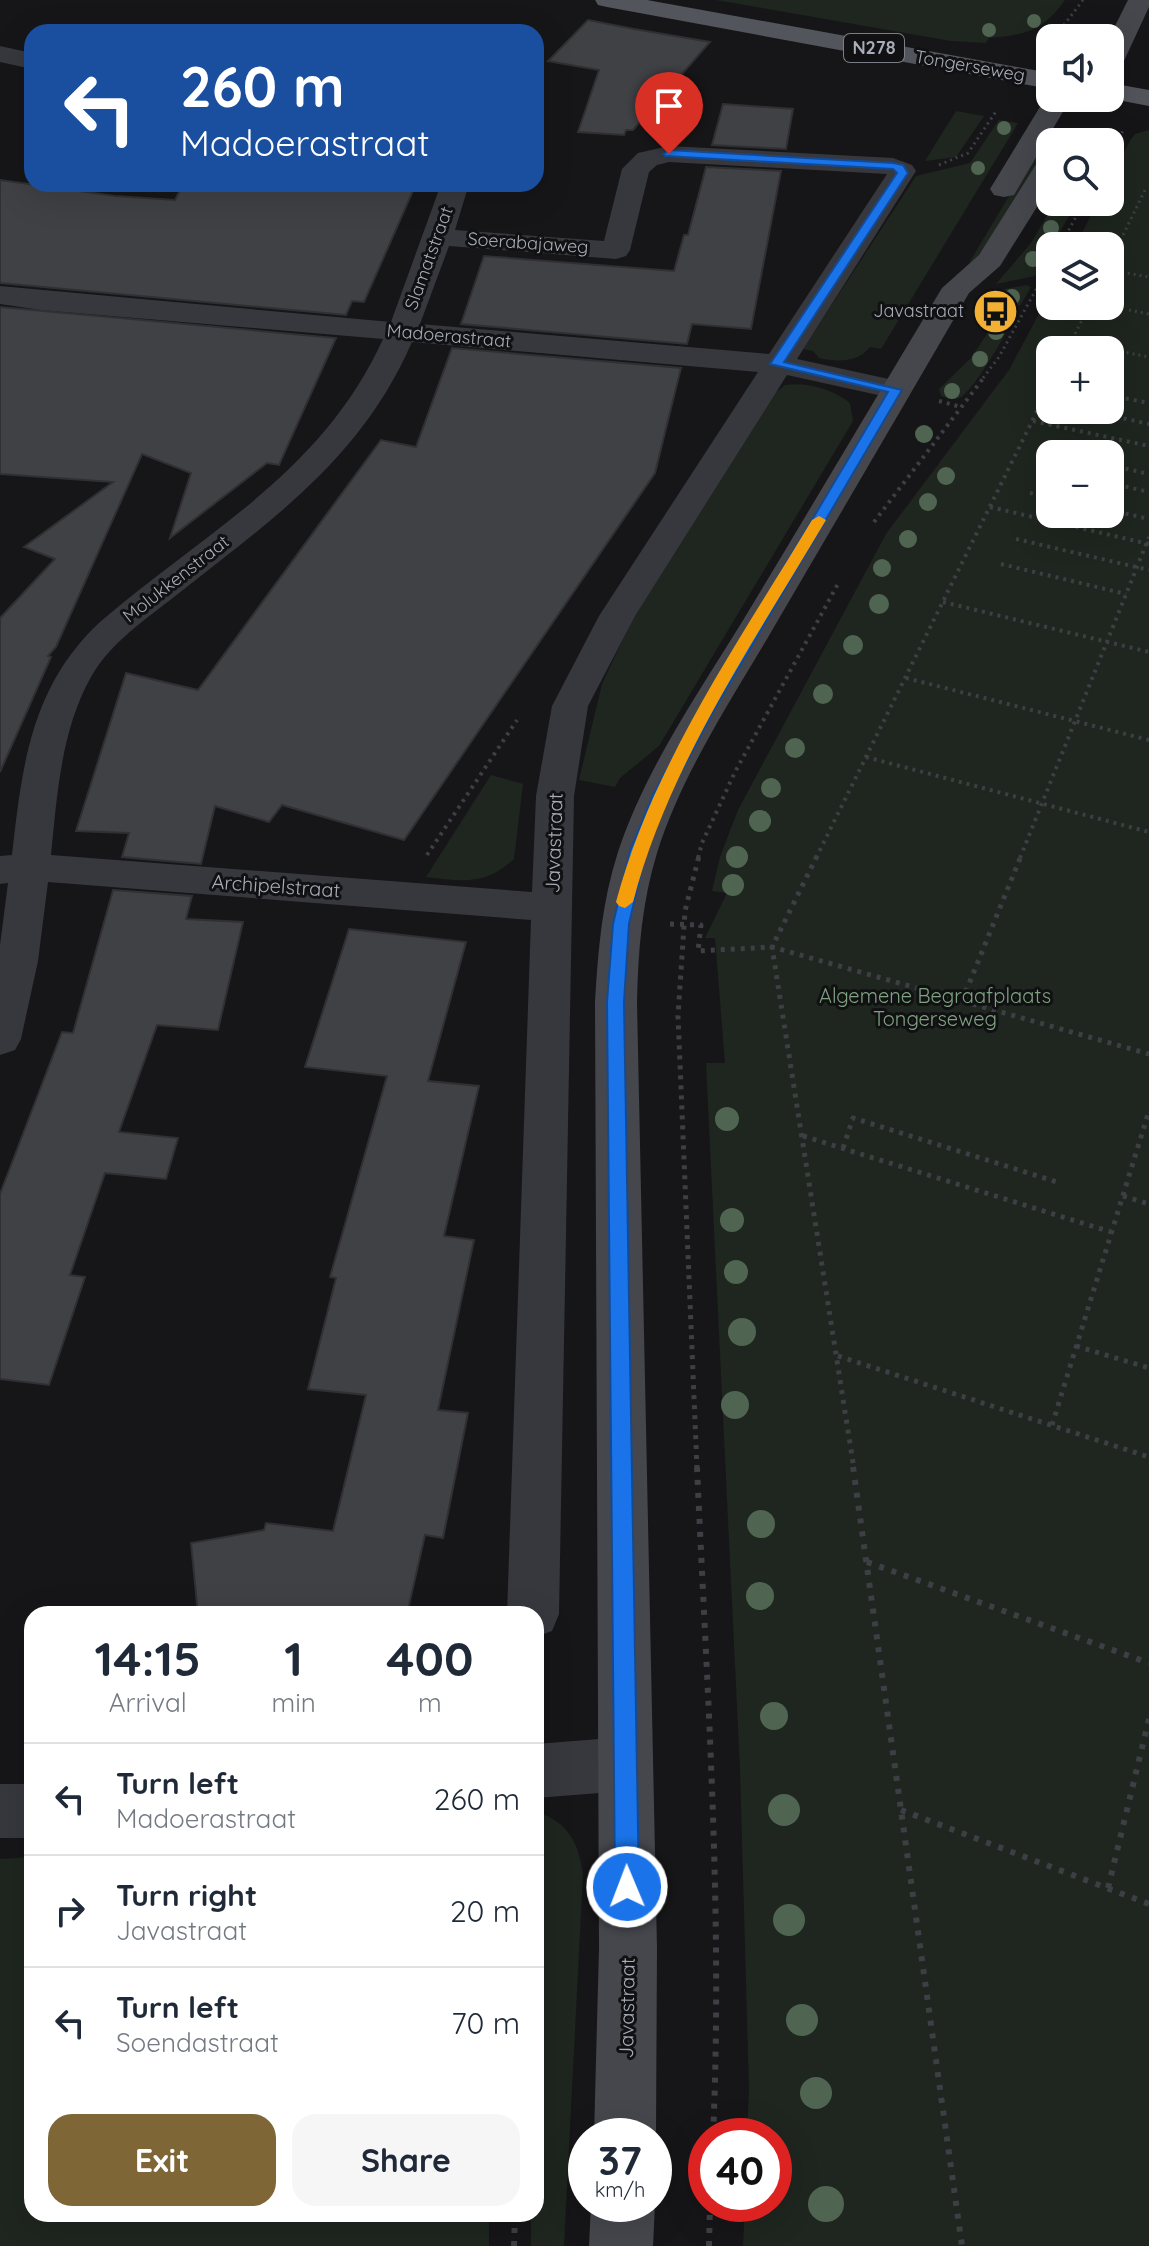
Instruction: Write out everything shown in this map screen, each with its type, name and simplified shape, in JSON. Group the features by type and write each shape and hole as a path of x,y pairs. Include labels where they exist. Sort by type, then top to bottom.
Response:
{"main road":[{"name":"Tongerseweg","path":"607,0 1036,78"},
{"path":"1124,94 1149,98"}],"street":[{"path":"1102,24 1115,0"},
{"path":"1124,34 1140,0"},
{"path":"0,81 18,57"},
{"name":"Javastraat","path":"625,2118 628,1948 616,1002 618,951 626,895 645,832 667,783 957,288 965,254 1050,112"},
{"name":"Soerabajaweg","path":"440,237 616,250 636,169 648,159 669,154 917,168"},
{"name":"Javastraat","path":"533,1606 552,908 558,766 570,706 617,616 777,364 895,185 917,168"},
{"name":"Javastraat","path":"957,288 990,260 1036,186"},
{"name":"Slamatstraat","path":"402,332 440,237 453,192"},
{"name":"Madoerastraat","path":"0,295 777,364 896,390"},
{"name":"Molukkenstraat","path":"0,1039 22,940 15,868 61,701 84,658 104,636 292,487 325,456 361,408 391,358 402,332"},
{"name":"Archipelstraat","path":"15,868 552,908"},
{"path":"544,1770 625,1764"},
{"path":"0,1811 24,1811"},
{"path":"621,2246 622,2222"}],"path":[{"path":"1031,41 1059,29 1083,0"},
{"path":"917,168 965,159 994,114"},
{"path":"1124,233 1145,190 1149,191"},
{"path":"1124,273 1149,277"},
{"path":"868,532 999,357 1036,290"},
{"path":"1129,310 1149,314"},
{"path":"1124,352 1149,357"},
{"path":"1124,398 1149,403"},
{"path":"962,2246 838,1356 772,947 1036,415"},
{"path":"1124,419 1149,424"},
{"path":"1033,421 1149,446"},
{"path":"1124,468 1149,474"},
{"path":"1124,486 1149,492"},
{"path":"1030,493 1036,494"},
{"path":"990,507 1148,544"},
{"path":"1124,513 1149,519"},
{"path":"962,1001 1149,537"},
{"path":"1016,539 1149,570"},
{"path":"1001,564 1126,594"},
{"path":"714,2118 718,2025 715,1895 678,1016 683,925 695,866 717,809 845,573"},
{"path":"943,602 1149,652"},
{"path":"399,896 545,678 581,681"},
{"path":"906,678 1149,740"},
{"path":"866,757 1149,832"},
{"path":"707,951 772,947 1149,1054"},
{"path":"1052,1425 1149,1111"},
{"path":"843,1148 853,1118 1057,1182"},
{"path":"802,1136 1111,1232"},
{"path":"1123,1196 1149,1204"},
{"path":"1076,1346 1149,1368"},
{"path":"838,1356 1149,1457"},
{"path":"867,1562 1149,1663"},
{"path":"1108,1888 1149,1719"},
{"path":"901,1810 1149,1904"},
{"path":"514,2246 515,2222"},
{"path":"709,2246 710,2222"}],"green space":[{"path":"716,0 1065,0 1049,19 1036,24 1033,30 989,38 986,43 951,41"},
{"path":"956,111 984,116 956,157 925,161"},
{"path":"999,120 1018,123 881,349 870,347 853,359 839,360 819,358 813,351 803,349 916,176 970,163"},
{"name":"Algemene Begraafplaats Tongerseweg","path":"1149,130 1149,2246 743,2246 744,2222 792,2222 792,2118 748,2118 740,1769 706,1063 725,1063 715,938 705,938 727,893 712,891 720,857 738,810 886,534 1009,370 1036,319 1124,320 1124,232 1082,232 1091,216 1124,216 1124,152 1135,134"},
{"path":"1036,151 1036,170 1018,202 992,241 969,263"},
{"path":"1047,216 1069,216 1060,232 1037,232"},
{"path":"1036,234 1035,276 996,284"},
{"path":"1026,285 1031,287 1020,306 984,297 990,292"},
{"path":"995,322 1010,325 973,384 958,398 941,396 939,389 971,358"},
{"path":"785,385 811,386 835,394 850,403 853,421 659,746 620,778 615,787 579,780 602,684 632,620 775,393"},
{"path":"491,775 523,784 514,859 483,878 426,877"},
{"path":"544,1815 557,1822 570,1835 583,1874 571,2118 568,2118 564,2246 531,2246 531,2222 544,2222"},
{"path":"24,1858 24,2222 489,2222 489,2246 0,2246 0,1859"}],"building":[{"path":"588,20 710,42 633,130 626,130 624,135 578,132 599,70 548,61"},
{"path":"723,104 793,109 786,149 712,145"},
{"path":"706,167 781,171 751,329 692,324 687,344 461,324 484,256 674,271 684,235 688,235"},
{"path":"0,180 24,183 24,192 86,192 175,200 179,192 412,192 364,302 352,301 346,315 0,283"},
{"path":"0,307 336,338 279,465 267,463 170,538 191,473 142,454 56,647 48,656 51,657 0,772 0,618 55,559 24,547 113,482 0,474"},
{"path":"452,348 681,368 655,473 404,840 282,805 269,822 215,806 201,864 122,857 129,833 76,831 126,673 198,690 381,440 416,447"},
{"path":"113,890 192,896 186,919 243,922 218,1030 157,1025 119,1132 178,1138 166,1179 105,1173 70,1275 85,1277 49,1385 0,1379 0,1194 62,1032 73,1033"},
{"path":"349,929 466,942 428,1081 479,1086 444,1236 474,1240 438,1410 468,1413 443,1538 425,1535 409,1606 197,1606 191,1543 264,1530 266,1523 333,1531 366,1395 308,1389 336,1278 330,1277 387,1076 305,1067"}],"slow traffic":[{"path":"625,902 638,851 661,795 707,710 819,520"}],"place":[{"name":"Javastraat","path":"995,311"}],"route":[{"path":"627,1887 616,1002 621,924 638,851 661,795 707,710 896,390 777,364 902,173 893,166 669,154"}]}
